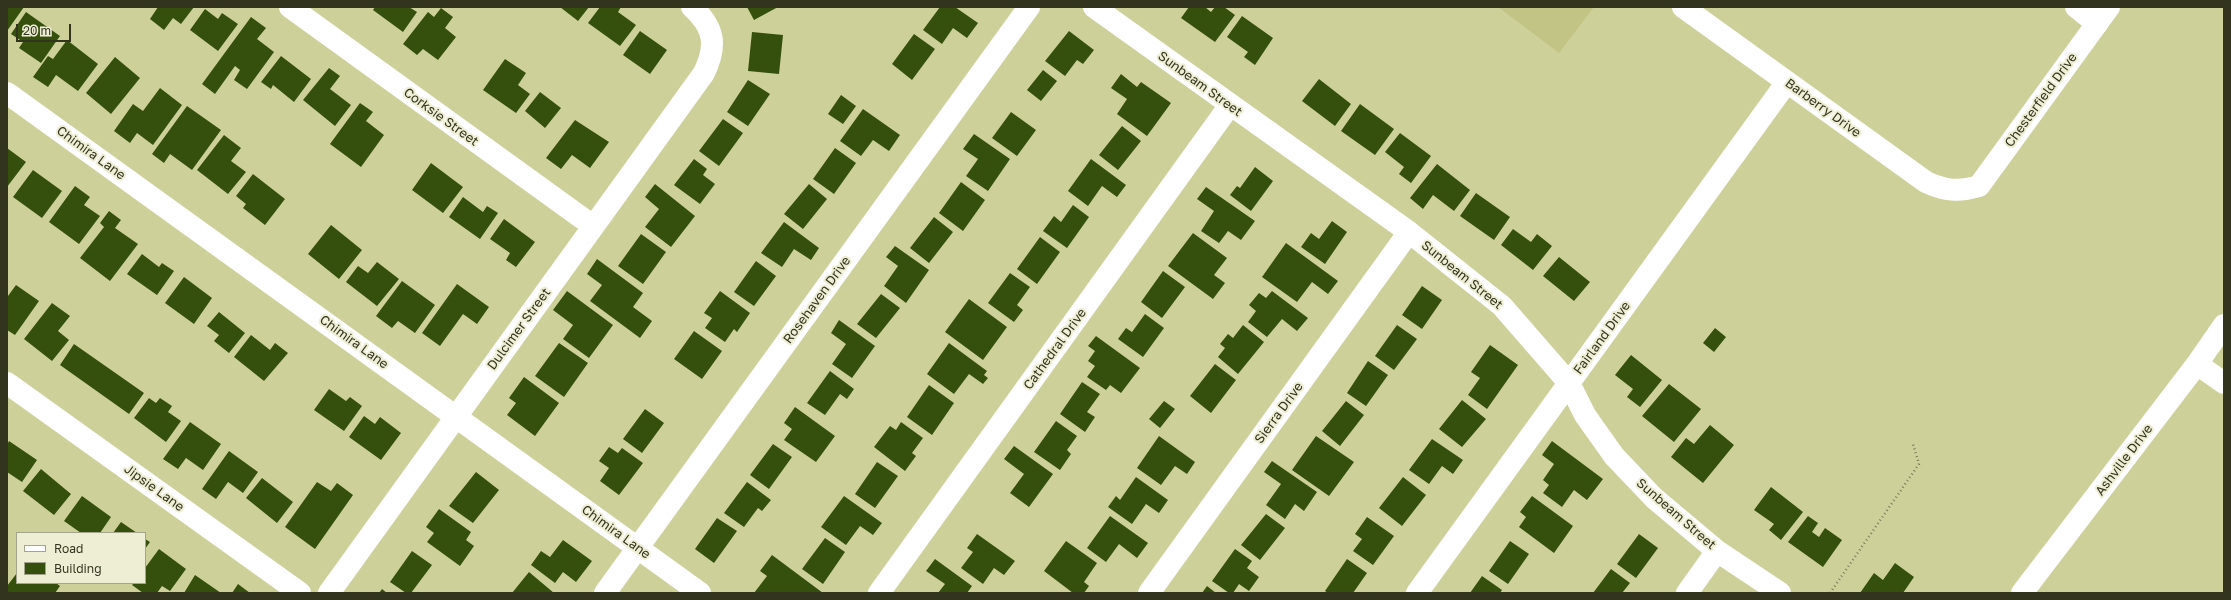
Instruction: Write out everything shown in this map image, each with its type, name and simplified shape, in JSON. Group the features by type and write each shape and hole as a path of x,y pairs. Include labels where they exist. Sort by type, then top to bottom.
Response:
{"street":[{"name":"Corksie Street","path":"290,7 593,226"},
{"name":"Dulcimer Street","path":"329,593 704,74 712,57 713,38 705,22 692,7"},
{"name":"Rosehaven Drive","path":"605,593 1029,7"},
{"name":"Sunbeam Street","path":"1094,7 1409,232 1502,306 1569,383 1585,415 1614,456 1654,498 1717,550 1780,593"},
{"name":"Barberry Drive","path":"1683,7 1926,182 1940,189 1955,191 1970,188"},
{"path":"2076,7 2102,15"},
{"name":"Chesterfield Drive","path":"1970,188 1979,186 2102,15"},
{"name":"Fairland Drive","path":"1417,593 1787,82"},
{"name":"Chimira Lane","path":"7,93 457,416 700,593"},
{"name":"Cathedral Drive","path":"879,593 1230,105"},
{"name":"Sierra Drive","path":"1149,593 1409,232"},
{"name":"Ashville Drive","path":"2022,593 2197,364 2224,325"},
{"path":"2197,364 2224,383"},
{"name":"Jipsie Lane","path":"7,383 300,593"},
{"path":"1687,593 1717,550"}],"path":[{"path":"1830,593 1919,464 1913,444"}],"shaded area":[{"path":"1498,7 1594,7 1559,53"}],"building":[{"path":"7,7 24,7 7,31"},
{"path":"158,7 194,7 181,24 173,18 164,30 150,19"},
{"path":"375,7 409,7 417,12 403,32 373,10"},
{"path":"560,7 589,7 578,21"},
{"path":"600,7 621,7 618,12 636,25 620,46 588,23"},
{"path":"747,7 778,7 754,20"},
{"path":"940,7 955,7 978,23 967,38 953,28 942,44 923,30"},
{"path":"1189,7 1205,7 1211,12 1215,7 1224,7 1235,15 1215,42 1181,18"},
{"path":"441,8 453,17 445,28 456,37 438,60 423,49 417,55 403,44 428,12 434,17"},
{"path":"205,9 218,19 222,13 238,24 218,51 190,30"},
{"path":"26,12 60,36 41,63 19,48 23,42 11,34"},
{"path":"1242,16 1273,38 1255,65 1244,57 1248,52 1227,37"},
{"path":"251,17 266,28 257,39 274,52 247,89 234,80 240,70 235,66 215,94 202,84"},
{"path":"640,31 667,50 650,74 623,55"},
{"path":"1069,31 1094,50 1083,64 1077,60 1065,76 1045,61"},
{"path":"752,32 783,35 779,74 748,71"},
{"path":"914,34 935,49 912,80 892,64"},
{"path":"67,40 98,64 78,91 56,75 48,87 33,77 48,56 53,59"},
{"path":"281,56 311,79 294,102 273,85 271,89 261,82"},
{"path":"115,57 140,78 111,114 86,93"},
{"path":"505,59 526,73 518,85 530,94 516,113 483,90"},
{"path":"329,68 340,76 330,89 351,105 335,126 303,100"},
{"path":"1043,70 1057,81 1041,101 1027,90"},
{"path":"1121,74 1137,87 1141,82 1171,103 1147,136 1117,114 1127,99 1111,88"},
{"path":"1319,79 1351,104 1335,126 1302,101"},
{"path":"748,80 770,94 748,126 727,112"},
{"path":"160,88 182,105 153,145 137,133 130,143 114,131 133,104 143,111"},
{"path":"540,92 561,108 545,128 525,111"},
{"path":"841,95 856,106 843,124 828,114"},
{"path":"360,103 373,112 366,121 384,135 361,167 330,144"},
{"path":"1360,104 1394,129 1375,155 1341,131"},
{"path":"187,106 221,130 192,170 170,154 164,163 152,154"},
{"path":"863,109 900,135 889,151 873,140 861,156 840,141"},
{"path":"1011,112 1036,130 1017,156 992,138"},
{"path":"723,119 743,133 719,166 699,151"},
{"path":"575,120 609,142 590,168 572,155 561,169 546,158"},
{"path":"1122,126 1141,141 1118,170 1099,155"},
{"path":"1400,133 1431,156 1411,183 1399,174 1404,167 1385,152"},
{"path":"974,134 1010,159 988,191 966,176 978,159 963,149"},
{"path":"224,135 241,148 231,161 246,172 228,194 197,170"},
{"path":"7,148 26,162 7,187"},
{"path":"835,148 856,163 834,194 813,179"},
{"path":"694,159 707,169 703,175 715,184 700,204 674,185"},
{"path":"1091,159 1126,185 1117,197 1102,186 1088,206 1068,191"},
{"path":"431,163 463,187 443,213 412,190"},
{"path":"1437,164 1470,190 1454,211 1433,195 1423,209 1410,198"},
{"path":"1255,167 1273,181 1251,211 1230,195 1237,186 1240,188"},
{"path":"33,170 62,191 42,218 13,197"},
{"path":"253,174 285,199 265,225 243,208 246,204 236,196"},
{"path":"961,182 985,200 963,231 939,213"},
{"path":"655,184 695,216 671,247 645,227 659,209 645,197"},
{"path":"809,184 827,199 803,229 784,214"},
{"path":"75,186 90,197 84,205 100,216 79,244 49,222"},
{"path":"1206,187 1255,221 1241,240 1228,231 1219,243 1201,231 1214,211 1197,199"},
{"path":"1476,193 1510,217 1494,240 1460,216"},
{"path":"463,197 483,212 487,206 498,213 480,239 449,217"},
{"path":"1073,205 1089,217 1067,248 1043,231 1054,216 1061,222"},
{"path":"109,211 121,220 115,228 138,244 110,281 80,258 104,227 100,223"},
{"path":"934,217 953,232 929,263 910,248"},
{"path":"504,219 535,242 516,267 506,260 510,253 490,239"},
{"path":"1332,221 1347,232 1325,264 1301,247 1311,233 1319,239"},
{"path":"784,222 819,248 811,260 794,249 782,267 761,253"},
{"path":"331,225 362,250 339,279 308,254"},
{"path":"1513,229 1531,242 1537,234 1552,246 1533,270 1501,245"},
{"path":"1193,233 1227,258 1214,275 1225,283 1213,299 1168,266"},
{"path":"641,234 666,252 643,284 618,266"},
{"path":"1040,237 1060,252 1037,284 1017,269"},
{"path":"1286,243 1338,281 1328,294 1312,282 1297,302 1262,277"},
{"path":"895,246 929,270 906,303 884,286 898,266 886,257"},
{"path":"142,254 159,267 162,263 174,271 157,295 127,274"},
{"path":"1559,257 1590,282 1574,301 1543,276"},
{"path":"597,259 643,293 633,307 652,321 640,338 590,301 602,285 587,274"},
{"path":"756,261 776,276 754,306 734,292"},
{"path":"377,262 399,279 377,306 346,282 358,266 368,273"},
{"path":"1163,271 1185,287 1162,318 1141,302"},
{"path":"1010,273 1030,287 1017,305 1023,310 1014,322 988,303"},
{"path":"184,277 212,298 194,324 165,303"},
{"path":"402,281 435,305 415,333 398,321 392,328 376,316"},
{"path":"457,284 489,307 477,324 463,314 440,346 422,333"},
{"path":"16,285 39,301 15,335 7,330 7,295 8,296"},
{"path":"1422,286 1442,300 1422,329 1402,315"},
{"path":"567,291 613,325 589,358 563,339 573,325 553,310"},
{"path":"720,291 750,313 737,332 734,329 725,342 705,328 712,318 704,313"},
{"path":"1272,291 1308,318 1297,331 1282,319 1267,337 1248,322 1256,311 1249,305 1259,293 1266,298"},
{"path":"881,294 900,308 876,338 857,324"},
{"path":"969,299 1007,327 983,360 945,332"},
{"path":"52,303 70,316 58,331 69,340 52,361 24,339"},
{"path":"219,312 245,333 229,353 214,341 219,335 207,326"},
{"path":"1145,314 1164,328 1143,357 1118,339 1126,328 1132,332"},
{"path":"839,320 875,346 852,378 832,364 846,344 831,333"},
{"path":"1243,325 1264,342 1238,374 1218,357 1225,348 1220,344 1228,334 1233,338"},
{"path":"1397,325 1417,339 1394,370 1375,356"},
{"path":"1715,328 1726,337 1714,352 1703,343"},
{"path":"694,331 722,351 702,379 674,359"},
{"path":"251,335 270,350 275,343 288,353 264,381 234,357"},
{"path":"1096,336 1140,368 1121,393 1110,385 1106,390 1087,377 1095,366 1088,361 1095,351 1088,346"},
{"path":"559,343 588,363 564,397 535,376"},
{"path":"949,343 987,371 984,375 988,378 983,384 969,374 954,394 927,374"},
{"path":"74,344 144,393 129,414 60,365"},
{"path":"1490,345 1518,365 1487,409 1468,395 1480,378 1471,372"},
{"path":"1631,355 1662,380 1640,407 1627,397 1633,389 1615,375"},
{"path":"1368,361 1388,375 1366,406 1347,393"},
{"path":"1215,364 1236,380 1211,413 1190,396"},
{"path":"830,371 854,389 847,399 840,394 825,415 807,403"},
{"path":"524,377 559,403 535,436 507,415 516,403 509,398"},
{"path":"1082,382 1100,394 1087,412 1095,417 1085,432 1060,414"},
{"path":"1669,384 1701,409 1674,442 1642,416"},
{"path":"929,385 954,403 932,435 907,417"},
{"path":"329,389 346,401 350,397 362,406 344,431 314,410"},
{"path":"149,398 156,403 160,398 172,406 168,412 181,421 166,442 134,418"},
{"path":"1462,400 1486,419 1462,447 1439,429"},
{"path":"1164,401 1175,409 1160,428 1149,419"},
{"path":"1346,401 1364,415 1340,446 1322,431"},
{"path":"795,407 835,436 816,462 784,440 792,429 784,423"},
{"path":"645,409 664,423 642,453 623,439"},
{"path":"364,416 375,424 380,417 401,433 381,460 349,437"},
{"path":"1056,421 1077,436 1067,450 1071,454 1060,470 1034,452"},
{"path":"190,422 221,444 203,470 186,458 178,469 163,459"},
{"path":"901,422 923,438 912,453 916,456 905,471 874,447 890,426 896,430"},
{"path":"1710,425 1734,445 1703,483 1671,457 1686,438 1694,444"},
{"path":"1159,436 1195,462 1187,474 1175,466 1161,485 1137,468"},
{"path":"1316,436 1354,462 1329,496 1292,470"},
{"path":"1432,439 1463,460 1453,474 1442,466 1429,484 1409,470"},
{"path":"9,441 37,460 22,482 7,472 7,445"},
{"path":"1552,441 1603,479 1587,500 1574,490 1562,507 1543,493 1549,485 1543,480 1554,464 1542,455"},
{"path":"773,444 792,457 769,489 750,475"},
{"path":"1014,446 1053,474 1029,507 1010,493 1024,474 1004,459"},
{"path":"609,447 618,453 622,448 643,463 619,495 600,481 609,468 599,461"},
{"path":"229,451 258,472 243,493 228,482 216,499 202,489"},
{"path":"1272,461 1317,492 1304,511 1295,504 1285,519 1266,505 1281,484 1264,472"},
{"path":"877,462 898,476 875,508 855,494"},
{"path":"41,469 71,494 54,515 23,491"},
{"path":"476,472 499,490 473,523 449,506"},
{"path":"1136,477 1168,500 1159,513 1146,504 1132,524 1108,507 1116,496 1120,500"},
{"path":"1403,477 1426,495 1402,526 1379,508"},
{"path":"262,478 293,502 277,523 246,498"},
{"path":"317,482 331,491 337,483 353,495 315,549 285,527"},
{"path":"747,482 771,500 762,511 758,508 744,527 724,513"},
{"path":"1771,487 1803,512 1781,540 1769,530 1774,524 1754,510"},
{"path":"82,496 111,517 101,532 80,532 64,521"},
{"path":"844,496 882,523 873,535 860,526 846,545 821,527"},
{"path":"1532,496 1573,526 1554,553 1519,527 1526,517 1520,512"},
{"path":"439,509 471,532 466,540 474,546 460,566 427,542 434,533 426,527"},
{"path":"1266,514 1285,528 1260,560 1241,545"},
{"path":"1110,516 1148,543 1137,558 1119,544 1106,562 1087,548"},
{"path":"1808,516 1818,523 1812,532 1819,537 1825,528 1842,540 1823,567 1788,542"},
{"path":"1367,517 1394,536 1373,565 1353,551 1362,539 1355,534"},
{"path":"717,518 737,531 714,563 695,549"},
{"path":"121,522 136,532 114,532"},
{"path":"977,534 1015,561 1004,575 994,568 983,584 961,568 973,552 967,548"},
{"path":"1639,534 1658,548 1636,578 1617,564"},
{"path":"825,538 845,552 823,584 802,569"},
{"path":"146,540 150,542 146,548"},
{"path":"563,540 592,561 576,582 563,572 555,583 531,565 541,551 550,557"},
{"path":"1066,541 1097,563 1084,582 1089,586 1084,593 1073,593 1044,571"},
{"path":"1510,541 1529,554 1508,584 1489,571"},
{"path":"159,549 186,569 170,591 162,586 157,593 143,593 132,585 146,584 146,567"},
{"path":"1235,549 1252,561 1247,568 1259,577 1249,591 1239,584 1233,593 1229,593 1212,581"},
{"path":"412,551 432,565 411,593 406,593 390,582"},
{"path":"772,555 823,593 754,593 767,576 760,571"},
{"path":"935,559 972,586 967,593 938,593 945,584 926,571"},
{"path":"1347,559 1367,573 1353,593 1328,593 1325,591"},
{"path":"1895,563 1914,577 1903,593 1860,593 1874,573 1883,580"},
{"path":"1611,569 1630,583 1622,593 1593,593"},
{"path":"529,572 554,593 512,593"},
{"path":"16,574 16,584 57,584 60,586 55,593 7,593 7,586"},
{"path":"195,575 221,593 184,593"},
{"path":"1482,576 1502,590 1500,593 1470,593"},
{"path":"238,584 250,593 232,593"},
{"path":"1207,586 1216,593 1202,593"},
{"path":"382,589 387,593 379,593"}]}
